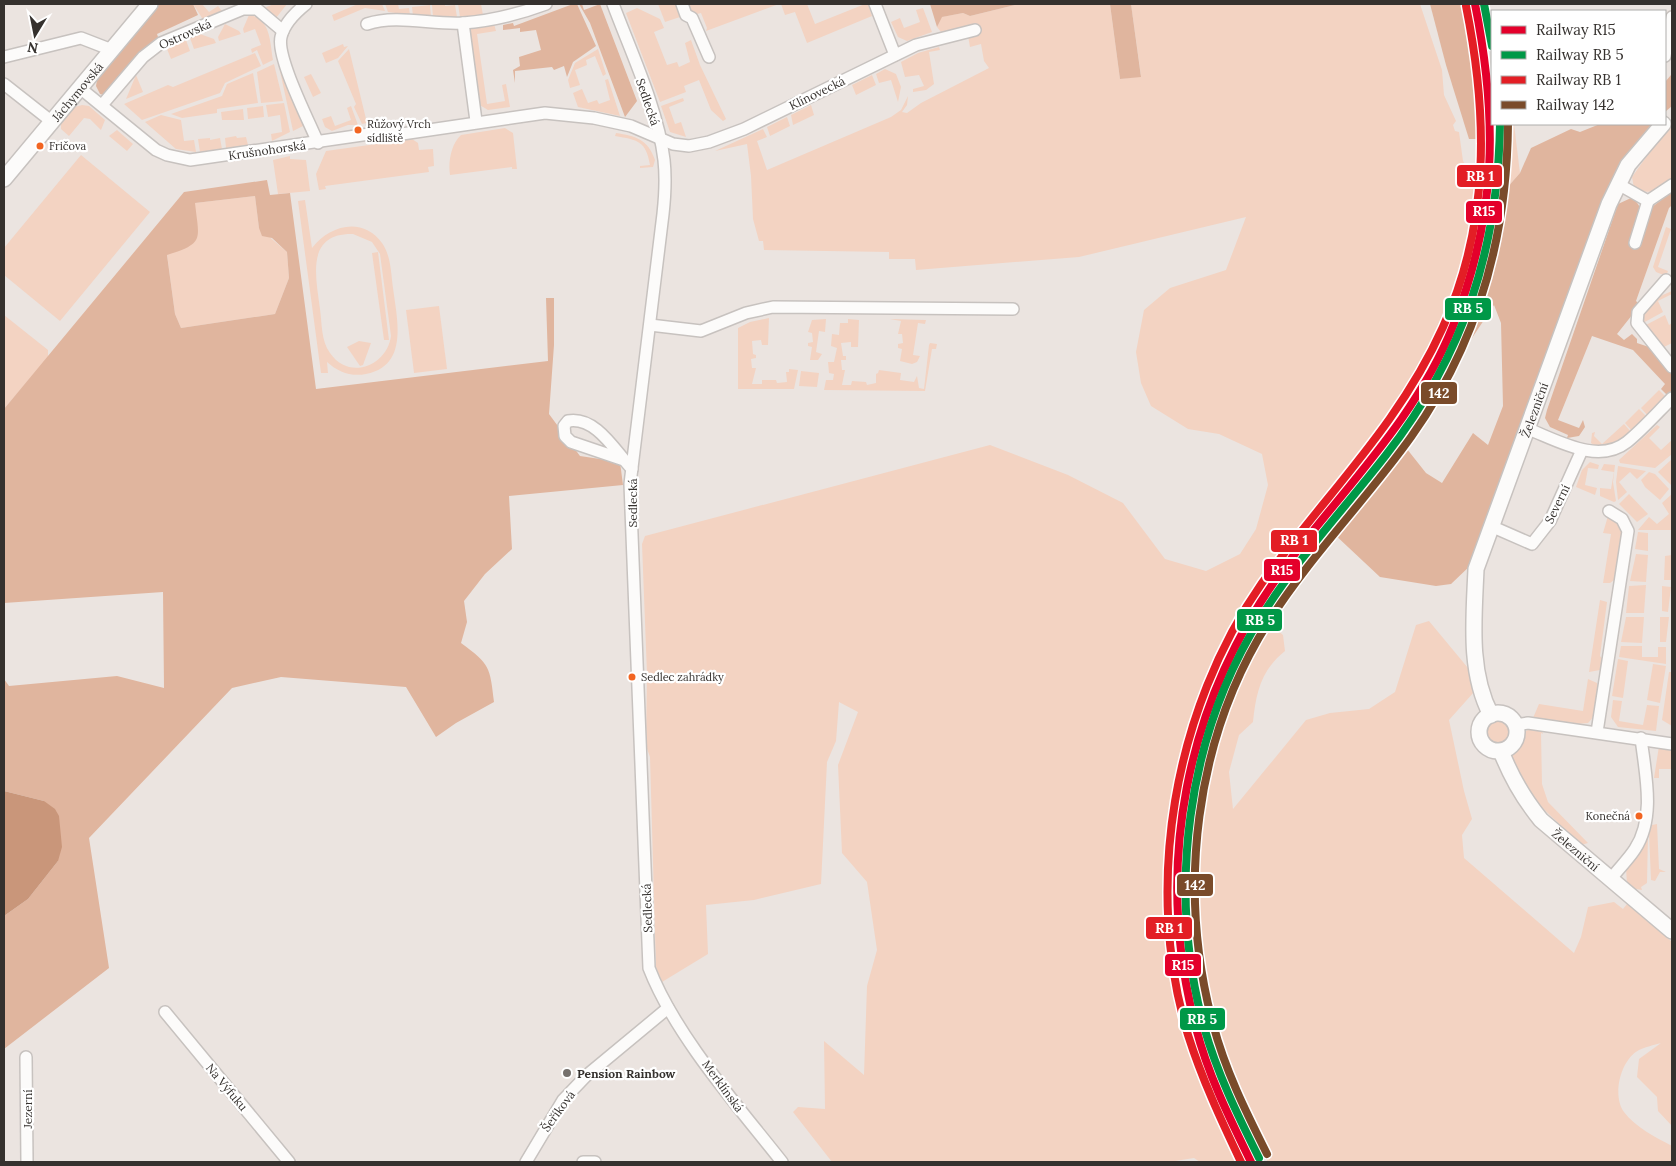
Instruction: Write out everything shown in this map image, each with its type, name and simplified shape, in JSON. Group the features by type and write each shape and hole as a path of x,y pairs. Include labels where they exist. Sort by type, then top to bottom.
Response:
{"street":[{"name":"Jáchymovská","path":"4,179 150,4"},
{"path":"306,4 291,18 283,31 280,50 318,143"},
{"path":"367,24 384,19 463,23 512,16 546,4"},
{"name":"Sedlecká","path":"613,4 660,137 664,160 665,195 632,469 631,502 649,968 658,992 668,1008"},
{"path":"682,4 686,15 692,18 709,57"},
{"path":"875,4 895,55"},
{"name":"Ostrovská","path":"102,105 143,57 161,43 243,9 258,9 283,31"},
{"path":"1666,50 1672,17"},
{"path":"463,23 476,121"},
{"name":"Klínovecká","path":"660,137 673,144 689,146 709,142 744,129 916,45 974,30"},
{"path":"4,58 81,38 97,42 112,50"},
{"path":"4,84 52,121"},
{"name":"Krušnohorská","path":"80,88 156,150 179,158 201,159 390,131 402,134 461,126 476,121 545,113 565,114 631,126 660,137"},
{"name":"Železniční","path":"1491,715 1481,696 1474,626 1476,569 1618,184 1628,165 1662,125"},
{"path":"1618,184 1648,201"},
{"path":"1635,243 1648,201 1672,186"},
{"path":"1666,280 1638,312 1636,324 1672,367"},
{"path":"650,325 700,331 746,313 773,307 1013,309"},
{"path":"1528,429 1582,450 1603,452 1618,448 1627,442 1672,398"},
{"path":"624,460 571,442 565,436 564,426 568,421 576,420 591,425 624,460 632,469"},
{"name":"Severní","path":"1493,527 1532,544 1550,522 1582,450"},
{"path":"1597,732 1628,531 1622,518 1609,511"},
{"path":"1491,715 1506,715 1516,725 1515,740 1509,747 1501,751 1487,747 1481,738 1482,724 1491,715"},
{"path":"1516,725 1528,723 1672,744"},
{"path":"1610,880 1634,850 1643,832 1647,812 1647,786 1641,738"},
{"name":"Železniční","path":"1501,751 1510,775 1524,798 1541,820 1672,931"},
{"name":"Šeříková","path":"526,1162 563,1100 586,1076 668,1008"},
{"name":"Merklínská","path":"668,1008 721,1086 782,1162"},
{"name":"Na Výfuku","path":"165,1012 289,1162"},
{"name":"Jezerní","path":"26,1057 27,1162"},
{"path":"583,1162 595,1162"}],"shaded area":[{"path":"159,4 193,4 198,15 157,34 159,40 104,95 100,94 96,86 97,80"},
{"path":"193,4 202,4 209,12 218,6 225,15 204,21"},
{"path":"274,4 287,4 276,18 264,8"},
{"path":"358,4 382,4 385,11 365,8 334,21 332,15"},
{"path":"385,4 398,4 399,9 409,8 410,15 388,12"},
{"path":"445,4 445,6 455,5 457,17 433,17 432,5"},
{"path":"458,4 481,4 483,15 460,17"},
{"path":"577,4 596,46 573,62 567,77 564,66 554,70 552,67 515,71 515,83 513,70 520,66 519,57 541,50 536,30 520,32 520,28 503,30 503,25 513,23 514,26"},
{"path":"579,4 582,4 584,10 600,4 637,101 625,117 590,23"},
{"path":"658,4 675,4 680,17 665,22"},
{"path":"684,4 779,4 706,31 707,28 701,13 693,15"},
{"path":"781,4 807,4 815,24 865,4 868,4 872,16 807,43 795,12 785,15"},
{"path":"930,4 1019,4 970,16 963,13 942,17 937,27"},
{"path":"1019,4 1110,4 1120,79 1141,76 1131,4 1420,4 1442,70 1444,95 1456,121 1453,125 1455,131 1459,132 1463,161 1482,187 1463,277 1448,320 1429,361 1392,420 1282,558 1262,586 1223,652 1195,723 1177,796 1170,871 1172,946 1185,1021 1208,1093 1242,1162 1200,1162 1194,1158 1169,1162 832,1162 793,1112 798,1107 825,1109 824,1041 864,1075 867,986 877,950 867,882 842,853 838,765 858,712 839,702 836,741 827,762 821,884 754,900 706,905 708,954 662,982 656,967 650,757 646,746 647,674 642,544 645,536 990,445 1068,475 1123,503 1165,559 1206,571 1240,554 1256,529 1268,485 1262,454 1219,434 1188,429 1151,406 1141,383 1136,352 1144,310 1170,288 1226,270 1246,217 1079,257 916,270 915,259 889,259 889,252 764,250 763,241 759,241 753,219 747,144 715,151 763,129 767,137 757,141 767,170 891,117 901,110 908,96 907,105 902,112 907,113 921,103 989,68 984,61 981,44 970,47 968,36 976,25 941,32 937,27 941,17 963,13 970,16"},
{"path":"1110,4 1131,4 1141,77 1120,79"},
{"path":"1430,4 1467,4 1481,69 1484,139 1469,139 1446,65"},
{"path":"430,5 431,17 413,16 412,7"},
{"path":"637,8 660,19 664,28 654,32 667,65 677,62 679,67 690,62 685,43 691,40 700,65 726,119 723,121 711,110 699,80 684,86 686,92 660,102 626,13"},
{"path":"923,8 932,32 907,41 898,37 891,22 900,18 904,28 920,22 916,10"},
{"path":"249,15 262,21 270,39 273,60 263,65 257,50 252,53 251,49 261,45 255,29 244,33 243,29"},
{"path":"225,24 241,34 219,41 218,37"},
{"path":"494,24 496,31 477,34 487,104 505,101 502,85 506,84 510,107 488,110 478,104 469,32 473,26"},
{"path":"200,34 214,39 216,43 194,49 190,38"},
{"path":"186,40 190,51 171,59 167,49"},
{"path":"343,44 344,47 348,46 338,58 326,63 322,53"},
{"path":"939,47 940,50 929,52 934,84 926,90 913,92 913,89 924,86 919,75 905,77 901,62 918,53"},
{"path":"349,49 367,123 362,124 354,107 356,104 338,61"},
{"path":"598,49 606,74 603,76 595,56 586,60 587,65 575,70 580,85 570,88 568,80 575,63"},
{"path":"255,53 261,66 225,83 220,93 142,120 124,104 168,85 173,87"},
{"path":"278,62 305,125 293,131"},
{"path":"274,64 283,101 261,103 257,72"},
{"path":"885,69 896,74 901,87 898,102 891,80 879,83 876,74"},
{"path":"253,73 258,103 217,109 217,113 182,118 171,114 222,96 227,84"},
{"path":"311,74 321,93 313,97 304,77"},
{"path":"136,75 143,92 126,99"},
{"path":"872,75 876,85 856,95 852,85"},
{"path":"1671,75 1672,106 1666,111 1666,81"},
{"path":"608,79 620,116 578,107 573,93 582,89 588,103 597,100 599,104 610,100 605,80"},
{"path":"683,98 684,101 669,107 675,124 681,122 686,137 670,132 661,106"},
{"path":"284,103 290,132 272,141 271,134 282,132 280,115 268,117 266,105"},
{"path":"811,105 814,115 793,125 791,115"},
{"path":"89,106 105,120 101,130 90,119 84,118 69,136 61,129 61,123 75,107"},
{"path":"263,106 264,117 248,119 247,108"},
{"path":"351,106 358,125 348,125 332,131 325,127 322,119 331,116 335,126 351,120 347,108"},
{"path":"243,109 244,120 222,120 221,112"},
{"path":"161,115 181,120 184,141 194,140 196,152 176,149 145,122"},
{"path":"787,117 790,126 770,136 767,127"},
{"path":"1507,125 1514,125 1520,173 1505,190"},
{"path":"1598,125 1653,125 1636,145 1472,564 1451,584 1436,586 1380,577 1332,532 1403,444 1426,473 1442,483 1473,433 1488,445 1503,406 1501,323 1494,305 1448,374 1475,313 1487,279 1495,248 1505,190 1520,173 1531,148 1571,129 1580,132"},
{"path":"1672,126 1672,182 1658,190 1649,192 1634,188 1632,177 1654,146"},
{"path":"505,128 513,133 517,169 512,169 512,167 450,175 451,154 455,143 461,135"},
{"path":"117,130 133,144 127,151 109,136"},
{"path":"616,133 635,137 645,143 655,160 653,167 640,168 640,166 650,165 643,146 630,139 615,136"},
{"path":"236,136 237,138 246,137 248,145 226,148 225,138"},
{"path":"210,138 210,140 220,138 222,149 200,152 198,139"},
{"path":"412,139 418,143 419,150 433,149 434,166 428,167 429,172 325,186 326,189 319,190 316,174 326,151"},
{"path":"81,155 150,212 60,321 4,275 4,248"},
{"path":"290,156 290,159 306,160 310,191 278,194 273,160"},
{"path":"267,180 270,195 290,193 316,389 548,361 546,298 554,298 554,345 549,414 580,456 620,462 623,485 509,496 512,549 485,574 464,601 467,622 461,643 478,656 487,667 494,702 456,723 436,737 406,687 281,677 232,688 89,838 109,968 4,1049 4,916 28,899 58,861 44,801 4,791 4,679 9,686 117,676 164,688 163,592 4,603 4,409 184,192","holes":["255,196 259,228 262,236 272,238 287,252 289,278 275,314 181,328 175,314 167,255 188,247 197,238 198,225 195,203"]},
{"path":"1672,192 1672,205 1669,208 1636,301 1640,305 1617,334 1624,340 1632,334 1637,339 1637,343 1649,347 1672,373 1672,393 1669,397 1661,389 1665,384 1633,350 1592,336 1558,420 1579,428 1583,420 1585,427 1579,436 1567,438 1568,435 1550,427 1545,418 1618,204 1631,198 1639,207 1641,219 1638,246 1652,207"},
{"path":"255,196 259,228 287,252 289,278 275,314 181,328 175,314 167,254 195,203"},
{"path":"305,200 312,248 319,240 337,229 356,227 365,229 374,235 385,248 391,271 398,327 394,351 389,362 380,369 360,375 350,374 336,369 327,362 328,373 321,373 298,201","holes":["353,234 372,242 380,254 391,336 388,346 375,362 357,368 338,362 330,353 325,343 317,284 317,259 320,249 327,241 338,236"]},
{"path":"1666,227 1671,229 1658,267 1668,271 1666,276 1656,272 1653,267"},
{"path":"378,252 389,340 384,340 372,253"},
{"path":"1672,291 1672,294 1658,301 1663,312 1643,323 1643,315 1658,297"},
{"path":"439,306 447,369 414,373 406,310"},
{"path":"4,315 48,350 48,357 4,409"},
{"path":"1665,315 1669,325 1672,323 1672,343 1664,347 1644,326"},
{"path":"769,318 768,345 762,345 761,340 752,341 753,354 756,355 756,358 751,359 752,368 756,368 752,384 762,384 762,380 776,380 777,383 787,382 786,372 789,372 789,369 798,370 794,389 738,389 738,328 750,322"},
{"path":"826,319 825,332 819,331 816,352 822,354 818,360 810,360 812,347 808,346 808,343 813,342 812,333 808,332 812,320"},
{"path":"848,319 859,320 858,347 851,347 851,342 841,343 843,356 846,356 846,360 841,360 842,370 845,370 842,385 851,385 852,381 866,382 867,385 876,383 876,374 879,370 901,373 900,380 914,382 917,376 919,388 924,389 929,345 930,343 937,344 936,349 932,349 925,391 824,390 826,380 833,380 834,374 829,373 828,362 834,362 837,348 831,346 832,334 839,335 840,323 848,323"},
{"path":"890,319 926,320 925,324 918,323 913,355 920,356 917,362 912,364 900,361 902,349 898,348 898,344 903,343 902,334 898,334 901,321"},
{"path":"359,341 371,343 363,365 360,366 347,347"},
{"path":"801,371 819,373 817,387 799,386"},
{"path":"1659,390 1667,398 1648,416 1641,408"},
{"path":"1639,409 1647,417 1632,431 1625,423"},
{"path":"1624,424 1631,432 1617,442 1601,447 1591,443 1592,433 1595,432 1594,436 1602,444"},
{"path":"1657,425 1660,427 1649,438 1661,450 1672,440 1672,454 1655,468 1620,463 1619,460"},
{"path":"1672,459 1672,486 1658,472"},
{"path":"1590,462 1599,465 1598,469 1588,468 1585,485 1597,488 1595,495 1576,487 1582,470"},
{"path":"1604,464 1615,465 1613,482 1616,501 1614,502 1600,496 1600,488 1611,489 1614,472 1601,470"},
{"path":"1618,466 1646,471 1637,479 1630,472 1619,482 1627,492 1618,500 1616,482"},
{"path":"1649,472 1655,474 1669,489 1660,500 1645,487 1641,480"},
{"path":"1629,494 1648,514 1637,522 1619,504"},
{"path":"1672,494 1672,530 1638,530 1649,517 1657,524 1669,514 1662,503"},
{"path":"1608,516 1623,526 1617,578 1610,583 1603,583 1611,534 1603,533"},
{"path":"1638,532 1648,533 1648,551 1635,549"},
{"path":"1636,554 1648,555 1646,582 1630,581"},
{"path":"1672,555 1671,580 1664,580 1665,556"},
{"path":"1646,585 1644,613 1626,613 1629,586"},
{"path":"1662,586 1671,587 1668,612 1662,611"},
{"path":"1600,600 1607,602 1600,656 1604,661 1600,670 1589,672"},
{"path":"1626,617 1644,617 1642,643 1621,642"},
{"path":"1660,617 1669,617 1666,642 1660,642"},
{"path":"1267,621 1283,635 1285,651 1265,674 1258,692 1253,722 1239,735 1229,772 1233,809 1306,720 1330,713 1369,709 1395,692 1416,625 1429,621 1468,668 1474,692 1449,720 1472,819 1462,835 1464,858 1574,953 1581,937 1588,907 1614,902 1623,909 1627,904 1672,942 1672,1126 1658,1111 1657,1097 1637,1077 1639,1059 1661,1043 1641,1049 1632,1055 1623,1070 1618,1088 1620,1105 1624,1112 1640,1127 1672,1146 1672,1162 1268,1162 1235,1095 1211,1028 1196,960 1191,891 1196,823 1210,755 1234,688"},
{"path":"1621,646 1642,646 1642,657 1658,657 1658,647 1666,647 1666,664 1619,657"},
{"path":"1618,659 1628,661 1623,698 1612,696"},
{"path":"1653,664 1666,666 1660,703 1647,700"},
{"path":"1669,672 1672,672 1672,726 1662,720"},
{"path":"1588,679 1597,683 1599,693 1598,704 1588,723 1577,724 1533,718 1539,704 1583,711"},
{"path":"1613,700 1622,701 1619,721 1643,725 1647,705 1659,706 1656,731 1618,727 1611,717"},
{"path":"1498,721 1506,724 1509,732 1506,740 1498,743 1490,740 1487,732 1490,724"},
{"path":"1530,729 1541,729 1543,734 1541,733 1542,784 1548,802 1588,843 1581,845 1530,796 1512,756 1522,733"},
{"path":"1659,746 1672,749 1672,769 1659,769 1659,778 1654,778"},
{"path":"4,791 44,801 55,809 59,816 62,847 58,861 28,899 4,916"},
{"path":"1657,824 1659,869 1666,872 1660,872 1655,881 1651,880 1649,833 1652,825"},
{"path":"1648,834 1647,883 1641,887 1642,890 1631,888 1627,884 1626,868"}],"rail line":[{"name":"R15","path":"1251,1162 1235,1130 1207,1063 1196,1028 1183,968 1178,907 1179,847 1187,788 1201,730 1222,674 1250,620 1284,568 1399,423 1438,360 1453,326 1468,285 1478,245 1489,167 1490,127 1487,87 1475,4"},
{"name":"142","path":"1267,1154 1244,1107 1224,1058 1213,1024 1202,973 1196,921 1195,869 1199,816 1209,765 1224,715 1244,667 1269,621 1303,573 1411,437 1434,401 1454,364 1471,327 1495,248 1502,208 1508,125"}],"transit line":[{"path":"1484,4 1491,41"},
{"path":"1241,1162 1199,1068 1188,1035 1175,978 1168,920 1168,860 1175,801 1188,742 1207,686 1232,633 1262,583 1359,460 1404,397 1425,363 1443,327 1458,288 1470,248 1477,208 1480,168 1481,128 1478,88 1466,6"},
{"path":"1259,1158 1215,1061 1204,1027 1193,975 1187,922 1186,869 1190,816 1200,764 1215,713 1236,663 1261,617 1321,534 1386,455 1413,417 1436,379 1456,340 1472,299 1484,258 1498,170 1500,125"}],"place":[{"name":"Růžový Vrch sídliště","path":"358,130"},
{"name":"Fričova","path":"40,146"},
{"name":"Sedlec zahrádky","path":"632,677"},
{"name":"Konečná","path":"1639,816"},
{"name":"Pension Rainbow","path":"567,1073"}]}
